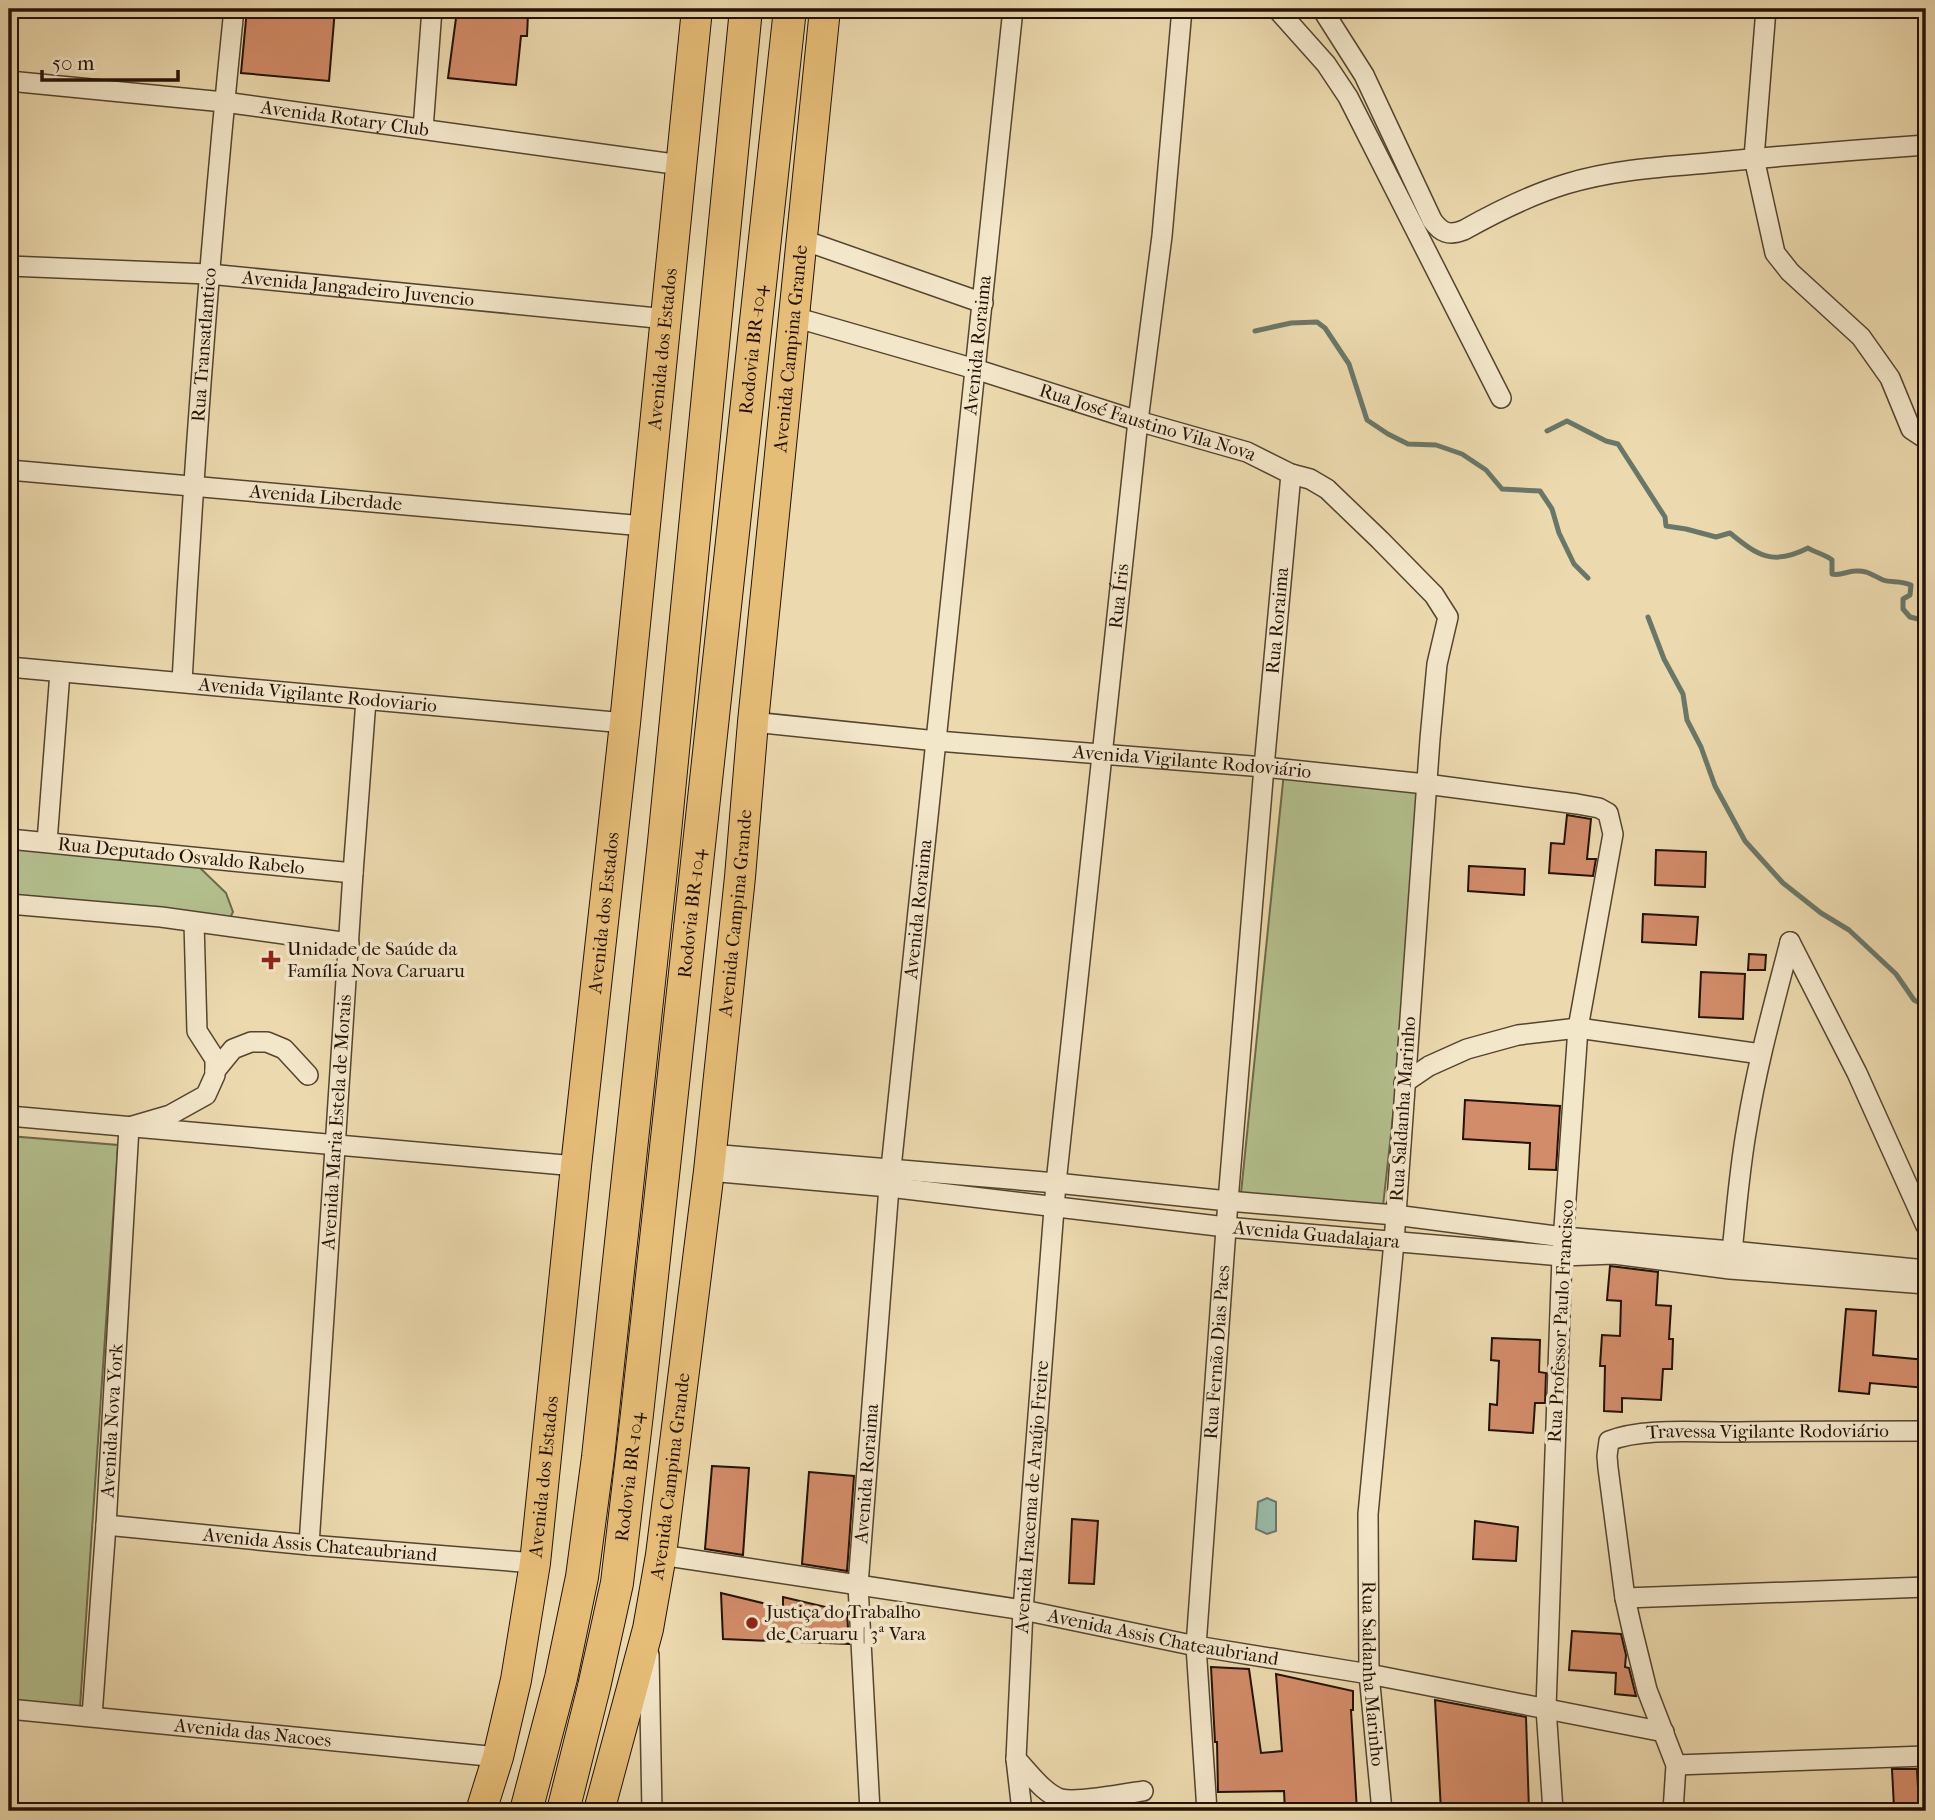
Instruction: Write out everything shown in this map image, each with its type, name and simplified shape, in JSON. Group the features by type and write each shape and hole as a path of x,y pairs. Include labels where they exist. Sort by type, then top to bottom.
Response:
{"highway":[{"name":"Rodovia BR-104","path":"526,1811 561,1678 582,1577 598,1457 664,842 746,9"},
{"name":"Rodovia BR-104","path":"563,1811 617,1583 790,9"}],"main road":[{"name":"Avenida dos Estados","path":"481,1811 498,1757 516,1680 535,1563 625,723 697,9"},
{"name":"Avenida Campina Grande","path":"599,1811 648,1629 662,1555 740,877 753,722 825,9"}],"street":[{"name":"Rua Transatlantico","path":"182,682 209,274 234,9"},
{"path":"423,129 432,9"},
{"name":"Avenida Roraima","path":"870,1811 858,1585 890,1178 1013,9"},
{"name":"Rua Íris","path":"1056,1183 1138,421 1162,236 1182,9"},
{"path":"1277,9 1326,64 1348,97 1501,398"},
{"path":"1322,9 1364,75 1432,220 1440,230 1447,233 1464,230 1538,194 1601,175 1754,158 1926,145"},
{"path":"1766,9 1754,158 1775,253 1790,272 1861,337 1890,378 1911,429 1926,439"},
{"name":"Avenida Rotary Club","path":"9,81 225,102 681,164"},
{"path":"803,240 983,303"},
{"name":"Avenida Jangadeiro Juvencio","path":"9,266 209,274 667,319"},
{"name":"Rua José Faustino Vila Nova","path":"794,317 1247,452 1319,484 1338,499 1434,594 1448,617"},
{"name":"Avenida Liberdade","path":"9,470 644,526"},
{"name":"Rua Roraima","path":"1264,767 1292,474"},
{"name":"Rua Saldanha Marinho","path":"1382,1811 1369,1674 1368,1514 1394,1242 1426,784 1437,664 1448,617"},
{"name":"Avenida Vigilante Rodoviario","path":"9,667 625,723"},
{"path":"47,842 60,671"},
{"name":"Avenida Maria Estela de Morais","path":"309,1545 366,700"},
{"name":"Avenida Vigilante Rodoviário","path":"753,722 1426,784 1599,808 1608,813 1613,834"},
{"name":"Rua Fernão Dias Paes","path":"1207,1811 1196,1646 1228,1201 1264,767"},
{"name":"Rua Professor Paulo Francisco","path":"1553,1811 1546,1708 1562,1247 1578,1028 1613,834"},
{"name":"Rua Deputado Osvaldo Rabelo","path":"9,839 353,873"},
{"path":"9,904 194,922 349,943"},
{"path":"130,1127 170,1115 206,1095 215,1075 215,1059 198,1031 194,922"},
{"path":"1731,1260 1746,1127 1761,1054 1790,942 1857,1073 1926,1226"},
{"path":"1404,1083 1429,1066 1467,1049 1518,1035 1578,1028 1761,1054"},
{"path":"215,1071 233,1049 251,1042 267,1042 284,1049 308,1075"},
{"path":"9,1116 576,1166"},
{"name":"Avenida Nova York","path":"92,1716 130,1127"},
{"name":"Avenida Guadalajara","path":"709,1163 890,1178 1054,1207 1226,1227 1394,1242 1562,1247"},
{"path":"890,1178 1056,1183 1395,1215 1562,1247 1731,1260 1926,1270"},
{"name":"Avenida Iracema de Araújo Freire","path":"1022,1811 1016,1759 1023,1610 1056,1183"},
{"path":"1731,1260 1926,1284"},
{"name":"Travessa Vigilante Rodoviário","path":"1625,1598 1608,1468 1609,1441 1637,1434 1685,1432 1926,1431"},
{"name":"Avenida Assis Chateaubriand","path":"106,1525 535,1563"},
{"name":"Avenida Assis Chateaubriand","path":"662,1555 1023,1610 1196,1646 1369,1674 1664,1732"},
{"path":"1673,1811 1676,1765 1647,1690 1625,1598 1926,1587"},
{"path":"648,1629 652,1811"},
{"name":"Avenida das Nacoes","path":"9,1709 498,1757"},
{"path":"1676,1765 1926,1756"},
{"path":"1016,1759 1040,1785 1066,1805 1143,1791"}],"green space":[{"path":"1284,772 1429,790 1383,1206 1241,1193"},
{"path":"9,847 195,863 226,893 233,912 228,922 9,898"},
{"path":"9,1136 118,1145 80,1707 9,1700"}],"shaded area":[{"path":"1267,1498 1276,1502 1276,1531 1267,1534 1256,1529 1258,1502"}],"building":[{"path":"247,9 335,9 329,81 241,73"},
{"path":"466,9 528,14 527,36 521,36 516,85 448,78 456,18 466,17"},
{"path":"1567,815 1591,819 1587,859 1596,859 1593,876 1549,873 1551,843 1564,844"},
{"path":"1656,850 1706,852 1705,887 1655,885"},
{"path":"1469,866 1525,869 1524,895 1468,891"},
{"path":"1643,914 1698,917 1696,945 1642,942"},
{"path":"1749,954 1766,955 1765,970 1748,970"},
{"path":"1701,972 1745,974 1743,1019 1699,1017"},
{"path":"1465,1100 1560,1106 1556,1170 1529,1169 1530,1143 1463,1139"},
{"path":"1610,1266 1658,1272 1656,1305 1671,1306 1669,1339 1673,1339 1672,1369 1663,1369 1661,1400 1622,1398 1622,1412 1604,1411 1605,1366 1600,1366 1602,1335 1620,1336 1621,1301 1607,1300"},
{"path":"1846,1309 1876,1311 1873,1355 1926,1360 1926,1388 1870,1383 1869,1394 1839,1391"},
{"path":"1492,1338 1540,1340 1539,1372 1546,1373 1545,1403 1535,1403 1533,1433 1489,1430 1490,1404 1497,1405 1499,1361 1491,1360"},
{"path":"712,1466 749,1468 743,1555 705,1549"},
{"path":"809,1472 854,1476 847,1571 802,1564"},
{"path":"1072,1519 1098,1521 1094,1584 1069,1583"},
{"path":"1475,1521 1518,1527 1516,1561 1473,1559"},
{"path":"721,1593 783,1608 783,1597 847,1612 849,1644 723,1639"},
{"path":"1572,1631 1621,1634 1626,1655 1625,1667 1629,1668 1636,1696 1615,1694 1616,1673 1569,1670"},
{"path":"1211,1667 1249,1669 1261,1753 1282,1751 1276,1674 1353,1691 1351,1710 1357,1811 1285,1811 1284,1791 1218,1792"},
{"path":"1435,1700 1526,1717 1529,1811 1441,1811"},
{"path":"1892,1769 1917,1769 1919,1806 1894,1808"}],"waterway":[{"path":"1255,331 1291,323 1317,322 1325,328 1349,364 1367,420 1408,444 1436,445 1462,454 1486,470 1502,489 1540,491 1552,509 1559,533 1574,564 1588,578"},
{"path":"1547,431 1567,421 1606,441 1618,444 1665,517 1666,526 1716,537 1730,533 1749,548 1766,556 1785,556 1808,548 1832,560 1832,574 1863,571 1883,580 1907,583 1911,585 1910,595 1903,599 1903,609 1910,617 1926,621"},
{"path":"1648,617 1664,659 1683,694 1687,720 1701,747 1715,786 1745,841 1783,883 1821,913 1849,930 1896,974 1914,1000 1926,1006"}],"place":[{"name":"Unidade de Saúde da Família Nova Caruaru","path":"271,960"},
{"name":"Justiça do Trabalho de Caruaru | 3ª Vara","path":"752,1623"}]}
